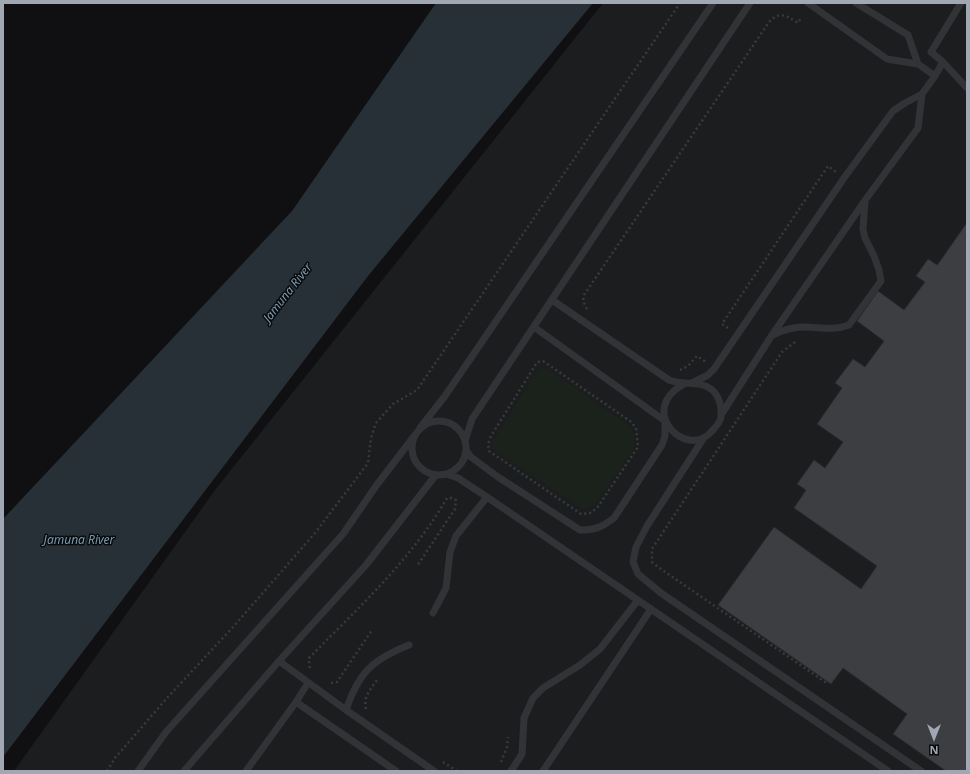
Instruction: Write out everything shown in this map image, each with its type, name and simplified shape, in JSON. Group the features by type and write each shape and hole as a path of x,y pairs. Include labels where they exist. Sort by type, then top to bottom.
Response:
{"lane":[{"path":"138,771 166,732 343,534 376,486 450,389 713,3"},
{"path":"465,441 472,419 750,3"},
{"path":"808,3 887,59 918,64 935,76"},
{"path":"856,3 908,35 918,64"},
{"path":"961,3 931,52 943,62 967,88"},
{"path":"692,384 708,375 714,369 844,178 893,111 922,94 943,62"},
{"path":"921,771 661,593 638,574 633,562 636,547 647,526 703,439 714,430 721,415 772,335 866,199 918,128 922,94"},
{"path":"772,335 791,328 843,328 849,325 881,281 879,270 865,238 863,229 866,199"},
{"path":"552,300 669,380 679,384 702,385 711,389 717,396 721,405 721,415"},
{"path":"534,327 665,421 670,429 677,435 686,439 703,439"},
{"path":"466,450 471,457 498,477 580,530 591,530 603,526 614,518 662,445 665,436 665,407 669,395 676,388 684,384"},
{"path":"415,435 412,443 414,461 427,473 435,476 446,474 454,471 460,465 466,450 465,441 455,426 446,422 437,421 428,423 420,428"},
{"path":"446,474 458,478 487,497 888,771"},
{"path":"184,771 279,661 366,565 435,476"},
{"path":"433,613 446,588 450,552 456,536 487,497"},
{"path":"511,771 522,754 524,718 533,698 543,688 580,664 600,648 638,600"},
{"path":"542,771 651,609"},
{"path":"346,710 351,695 364,674 378,660 409,645"},
{"path":"279,661 434,771"},
{"path":"246,771 308,683"},
{"path":"296,702 396,771"}],"path":[{"path":"107,771 115,758 162,704 234,626 315,533 368,463 371,438 376,423 393,404 417,390 680,3"},
{"path":"589,312 583,301 584,295 769,22 774,17 780,15 789,17 798,23 801,18"},
{"path":"737,336 722,324 828,166 844,178"},
{"path":"795,342 782,352 652,549 651,557 652,562 658,567 828,684"},
{"path":"677,370 682,370 688,366 697,356 714,369"},
{"path":"543,361 630,420 636,428 638,447 597,508 585,514 581,514 489,451 488,444 491,436 536,364 543,361"},
{"path":"312,672 309,665 309,658 382,584 421,538 446,498 456,500 455,509 417,566"},
{"path":"328,683 332,684 337,682 372,630"},
{"path":"369,712 366,709 366,695 381,674"},
{"path":"499,767 507,747 508,737"},
{"path":"437,758 457,771"}],"shaded area":[{"path":"603,3 967,3 967,771 14,771 215,490"},
{"path":"543,368 549,370 631,427 633,431 635,440 631,453 594,506 583,509 492,449 492,443 538,370"}],"water":[{"name":"Jamuna River","path":"436,3 593,3 368,276 3,757 3,519 292,211"}],"building":[{"path":"967,223 967,771 946,771 893,734 907,714 843,668 831,684 718,605 774,527 861,589 877,566 794,508 806,490 797,484 814,460 825,468 843,442 817,424 842,388 835,383 853,359 865,367 884,341 857,321 878,291 904,310 925,282 916,276 928,259 937,265"}]}
